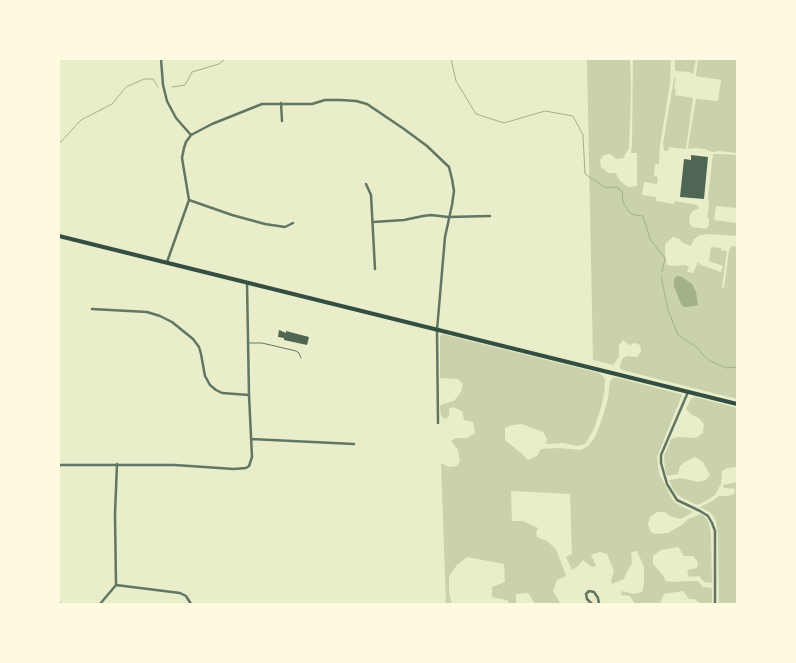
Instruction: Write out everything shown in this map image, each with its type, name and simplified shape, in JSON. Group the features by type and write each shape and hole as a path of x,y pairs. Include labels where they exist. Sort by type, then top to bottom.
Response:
{"main road":[{"path":"59,236 737,404"}],"street":[{"path":"162,59 163,85 168,101 176,118 191,135"},
{"path":"167,262 189,200 182,158 184,148 191,135 212,124 259,105 281,103 312,104 325,100 356,101 367,104 427,146 449,167 452,178 454,191 445,237 437,330 438,424"},
{"path":"281,103 282,121"},
{"path":"366,184 371,195 375,268"},
{"path":"189,200 265,224 285,227 293,223"},
{"path":"373,222 404,220 423,216 490,216"},
{"path":"59,464 175,465 234,469 249,466 252,457 252,439 249,395 247,283"},
{"path":"92,309 147,312 172,322 193,339 199,347 202,354 205,376 210,385 222,393 249,395"},
{"path":"688,392 661,456 661,463 668,484 678,500 708,516 712,523 715,531 715,604"},
{"path":"252,439 354,444"},
{"path":"100,604 116,585 115,514 117,464"},
{"path":"116,585 180,593 186,596 191,604"},
{"path":"592,604 587,599 586,594 589,591 594,592 599,604"}],"lane":[{"path":"248,343 262,343 296,351 302,358"}],"shaded area":[{"path":"582,59 630,59 629,148 624,158 617,159 610,154 604,155 600,160 601,167 608,173 616,173 619,180 628,187 637,186 637,153 631,153 633,59 671,59 671,78 660,145 659,164 655,164 654,176 658,177 657,184 644,182 642,195 656,197 656,201 674,204 675,201 697,205 699,208 690,215 689,222 692,227 706,229 709,225 709,218 707,217 709,207 708,196 713,154 737,155 737,208 716,206 714,220 737,223 737,236 700,235 694,239 691,246 673,237 665,244 665,252 667,265 685,265 689,267 687,272 693,273 698,262 701,265 721,272 723,266 709,261 711,247 727,251 722,287 724,288 729,250 732,246 737,247 737,399 622,370 620,365 623,358 627,356 637,357 641,352 640,345 635,343 629,345 623,340 619,345 619,357 613,365 593,360 587,60"},
{"path":"675,59 696,59 693,74 676,71"},
{"path":"698,59 737,59 737,153 712,152 705,149 689,149 688,147 696,99 718,101 721,80 696,76"},
{"path":"676,77 675,95 693,98 686,149 669,147 668,151 664,151 663,144 674,79"},
{"path":"677,276 692,284 696,292 698,305 684,307 681,304 674,286 674,279"},
{"path":"442,334 599,373 603,376 605,380 601,407 594,429 585,444 577,446 564,443 546,444 547,439 543,432 522,424 505,428 505,440 528,460 537,456 541,449 581,450 588,446 595,437 601,422 608,399 610,381 614,377 682,395 657,457 659,473 674,502 693,512 681,519 670,516 665,512 657,512 650,517 648,525 651,532 655,534 668,533 688,519 701,514 707,519 711,537 712,583 704,582 699,576 689,577 687,570 697,568 698,562 693,556 684,556 678,547 661,550 653,556 653,564 666,581 698,581 703,587 712,588 712,604 701,604 695,599 689,599 683,591 664,594 660,603 657,604 635,604 630,596 621,595 622,591 634,594 642,592 644,567 637,551 631,552 632,564 624,579 612,584 611,580 614,571 607,554 600,552 591,555 596,566 592,567 583,560 572,570 566,557 572,554 570,494 511,491 512,521 523,521 538,528 537,537 547,541 556,549 566,576 557,580 553,591 560,603 535,604 528,593 516,594 516,604 510,604 507,600 492,597 492,587 505,582 504,564 467,557 457,565 449,576 449,592 452,604 446,604 441,463 449,467 457,466 460,461 458,450 451,441 456,438 467,438 475,433 473,422 464,420 462,411 453,407 449,409 449,416 445,419 441,416 440,406 454,401 461,392 463,384 458,379 440,378 440,336"},
{"path":"695,397 737,408 737,468 727,468 722,471 721,484 715,495 697,505 680,497 674,491 669,480 682,478 698,482 706,480 710,475 703,462 695,457 680,466 678,474 667,476 664,456 671,439 678,437 696,438 703,433 704,424 686,409 691,399"},
{"path":"737,482 737,604 719,604 716,521 711,513 700,507 719,496 734,494 735,489 725,488 723,485"}],"building":[{"path":"691,155 708,157 704,199 680,197 684,159 691,160"},
{"path":"279,330 309,337 307,345 278,337"}],"waterway":[{"path":"172,87 185,85 192,72 219,64 225,59"},
{"path":"451,59 456,81 476,114 504,123 545,111 573,116 583,135 585,174 606,188 616,187 622,191 623,202 629,212 634,215 643,216 650,239 665,258 662,272"},
{"path":"59,144 81,120 112,104 126,87 144,79 153,79 158,87"},
{"path":"661,276 668,310 678,335 698,348 710,361 726,368 737,368"}]}
